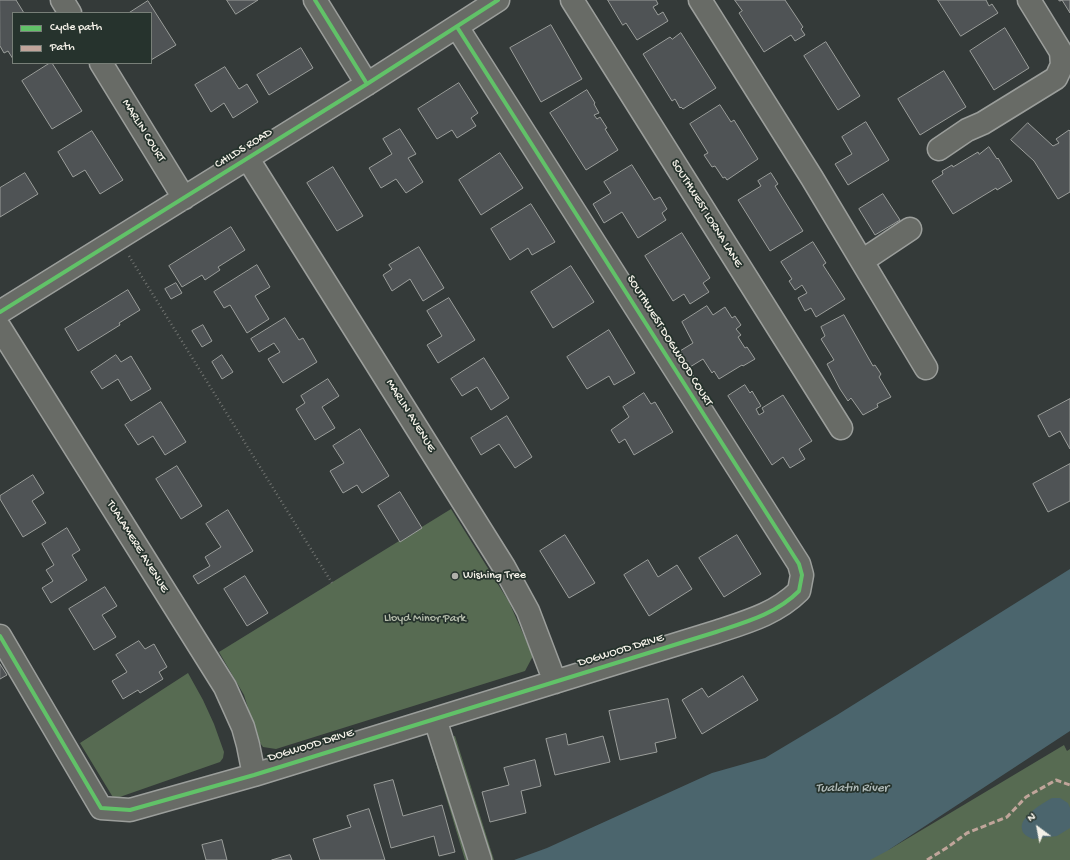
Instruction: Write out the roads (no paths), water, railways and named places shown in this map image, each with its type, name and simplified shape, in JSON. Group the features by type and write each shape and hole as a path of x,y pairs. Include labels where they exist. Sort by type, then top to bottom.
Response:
{"street":[{"path":"62,0 69,12"},
{"path":"314,0 367,84"},
{"name":"CHILDS ROAD","path":"0,312 248,159 498,0"},
{"name":"SOUTHWEST LORNA LANE","path":"572,0 841,428"},
{"path":"700,0 812,178 926,368"},
{"path":"939,149 1056,78 1062,65 1061,52 1029,0"},
{"name":"SOUTHWEST DOGWOOD COURT","path":"457,27 799,564 802,575 801,584 799,591 793,597 779,608 759,617 716,632"},
{"name":"MARLIN COURT","path":"102,64 184,198"},
{"name":"MARLIN AVENUE","path":"248,159 504,567 528,611 554,682"},
{"path":"862,260 910,229"},
{"name":"TUALAMERE AVENUE","path":"0,328 225,687 243,727 254,775"},
{"name":"DOGWOOD DRIVE","path":"0,636 101,808 130,810 254,775 716,632"},
{"path":"435,719 480,860"}],"water":[{"name":"Tualatin River","path":"1070,569 1070,731 887,851 870,860 514,860 547,848 712,773 765,758 837,715"},
{"path":"1052,798 1060,798 1068,803 1070,808 1070,828 1057,836 1033,839 1024,834 1022,831 1022,824 1024,820 1032,811"}],"place":[{"name":"Wishing Tree","path":"455,576"}],"park label":[{"name":"Lloyd Minor Park","path":"425,619"}]}
